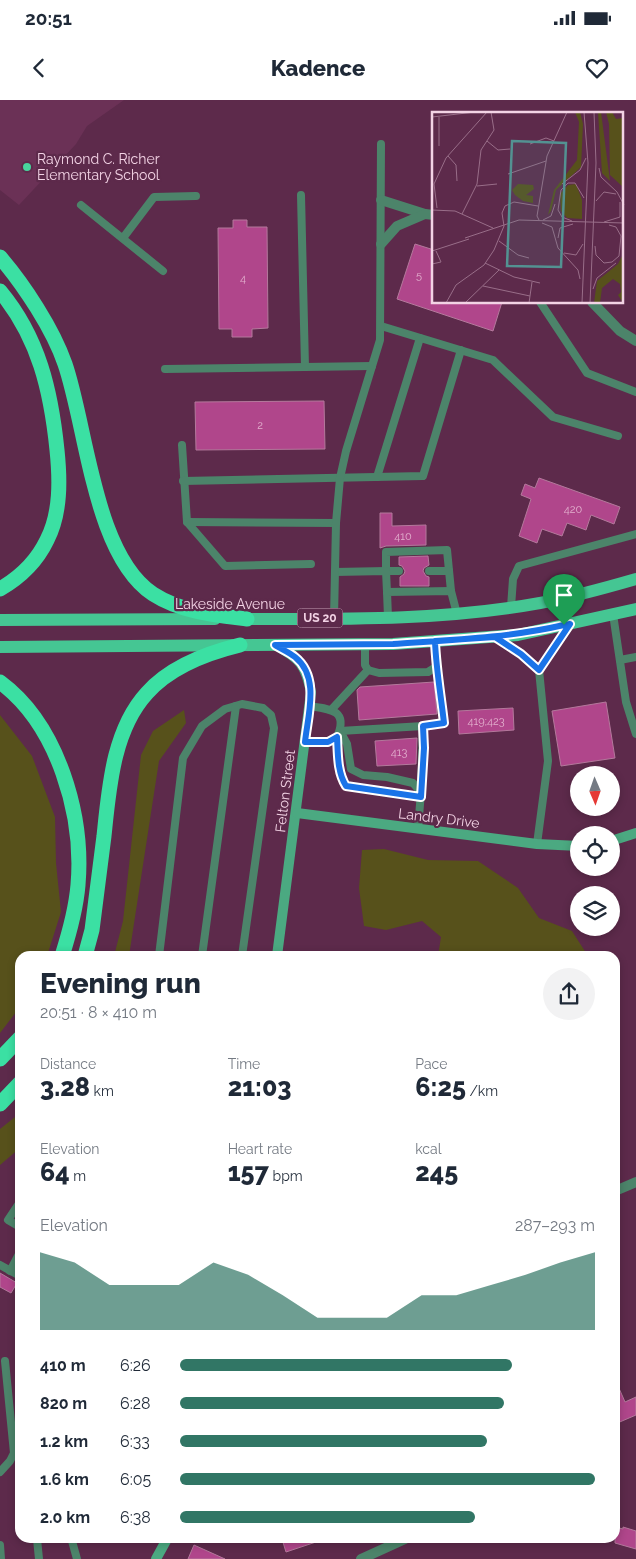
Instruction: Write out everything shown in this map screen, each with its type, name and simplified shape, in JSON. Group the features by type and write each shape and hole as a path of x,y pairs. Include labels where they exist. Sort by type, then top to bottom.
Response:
{"highway":[{"path":"0,257 26,292 50,331 60,353 75,397 103,515 120,557 127,569 153,594 174,604 206,613 247,620"},
{"path":"0,291 14,308 25,327 42,370 53,413 60,482 56,511 48,540 33,562 12,582 0,589"},
{"path":"86,951 92,930 115,759 131,714 147,692 160,680 196,659 240,645"},
{"path":"0,682 22,701 41,727 56,758 69,796 77,839 79,863 76,902 63,951"},
{"path":"0,1059 15,1043"},
{"path":"0,1104 15,1088"}],"main road":[{"name":"Lakeside Avenue","path":"0,620 247,620 457,614 511,608 555,600 636,579"},
{"name":"US 20","path":"0,647 393,644 518,635 636,609"}],"street":[{"path":"381,200 429,214"},
{"path":"381,244 397,226 429,214"},
{"path":"594,304 620,331 636,340"},
{"name":"Felton Street","path":"275,645 296,657 307,672 311,692 279,951"},
{"name":"Landry Drive","path":"297,813 537,844 570,846"},
{"path":"620,839 636,833"},
{"path":"620,1188 636,1182"},
{"path":"156,1559 165,1543"},
{"path":"361,1559 396,1543"}],"lane":[{"path":"334,618 336,523 340,478 346,450 380,340 381,144"},
{"path":"301,195 305,367"},
{"path":"123,238 154,197 196,196"},
{"path":"81,205 163,271"},
{"path":"541,304 587,373 636,392"},
{"path":"380,326 493,360 553,417 618,436"},
{"path":"377,477 420,338"},
{"path":"183,481 423,476 461,350"},
{"path":"165,368 372,366"},
{"path":"182,445 187,522 226,566 311,564"},
{"path":"187,522 336,523"},
{"path":"511,608 513,579 519,566 636,534"},
{"path":"388,617 386,552 447,550 451,591 457,614"},
{"path":"335,572 400,571"},
{"path":"429,571 449,571"},
{"path":"387,592 451,591"},
{"path":"613,614 626,702 636,734"},
{"path":"537,844 548,761 539,670 570,624"},
{"path":"495,637 521,654 539,670"},
{"path":"305,742 328,742 338,734 444,723 436,667 435,641"},
{"path":"365,644 365,665 368,670 379,674 428,672 436,667"},
{"path":"620,660 636,657"},
{"path":"332,709 368,670"},
{"path":"160,951 183,758 202,726 225,709 242,704 263,708 271,715 274,728 243,951"},
{"path":"203,951 236,706"},
{"path":"309,706 332,709 341,721 338,734 339,768 346,786 421,794"},
{"path":"418,829 423,726"},
{"path":"338,734 347,744 351,769 363,775 387,776 413,783 421,794"},
{"path":"15,1210 8,1220 15,1224"},
{"path":"10,1271 15,1262"},
{"path":"0,1265 15,1274"},
{"path":"4,1361 15,1440"},
{"path":"0,1472 15,1456"},
{"path":"37,1543 39,1559"},
{"path":"73,1543 77,1559"},
{"path":"0,1545 1,1559"}],"shaded area":[{"name":"Raymond C. Richer Elementary School","path":"0,100 124,100 87,126 76,144 19,205 0,190"},
{"path":"184,710 186,723 159,761 130,951 115,951 123,921 141,755 153,731"},
{"path":"0,715 32,756 55,817 56,863 61,912 49,951 15,951 15,1014 0,1033"},
{"path":"384,849 428,860 478,861 518,888 539,918 570,930 570,936 575,936 585,951 439,951 441,937 422,921 386,930 364,926 359,888 362,850"},
{"path":"15,1117 15,1152 0,1165 0,1129"}],"building":[{"path":"233,220 247,220 247,227 267,227 268,328 252,329 252,337 232,337 232,329 219,329 218,228 233,228"},
{"path":"415,244 432,249 432,304 501,304 493,331 397,299"},
{"path":"324,401 325,449 196,450 195,402"},
{"path":"539,478 620,507 614,524 591,515 586,530 567,523 562,536 542,529 537,543 519,536 531,499 521,495 525,484 535,488"},
{"path":"380,513 392,513 392,526 426,525 426,545 386,546 380,548"},
{"path":"428,556 429,565 423,571 429,577 429,586 400,586 400,577 405,571 399,565 399,557"},
{"path":"434,682 437,714 359,720 357,690 360,687"},
{"path":"606,702 615,758 561,766 552,711"},
{"path":"513,708 514,730 459,734 458,711"},
{"path":"417,738 416,764 377,766 375,741"},
{"path":"0,1273 15,1282 15,1286 11,1293 0,1287"},
{"path":"620,1390 625,1402 636,1397 636,1415 620,1422"},
{"path":"623,1527 636,1531 636,1549 615,1543 620,1543 620,1528 623,1529"},
{"path":"283,1543 313,1543 286,1552"},
{"path":"194,1545 225,1559 188,1559"}],"place":[{"name":"Raymond C. Richer Elementary School","path":"27,167"}],"route":[{"path":"564,625 518,635 495,637 412,643 275,645 296,657 307,672 311,692 305,742 328,742 337,737 339,768 346,786 421,797 424,748 423,726 444,723 436,667 435,641 495,637 521,654 539,670 570,624 564,625"}]}
